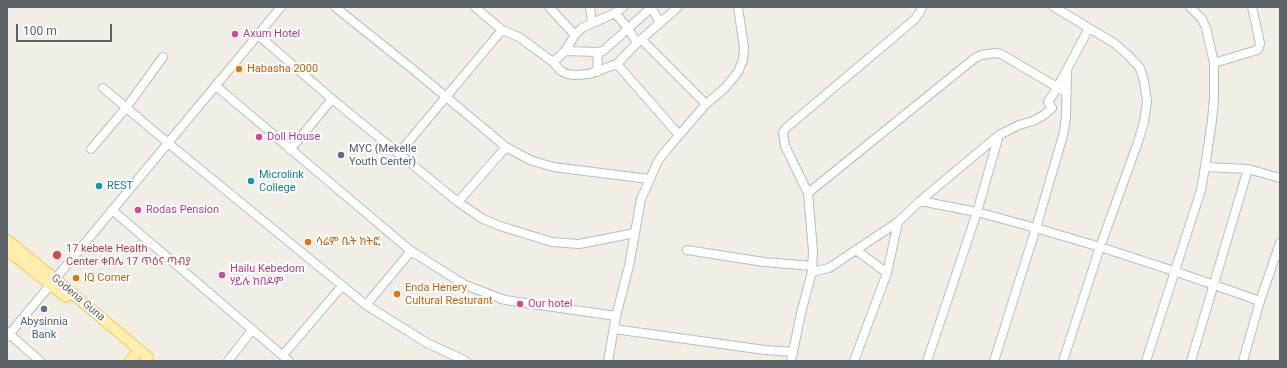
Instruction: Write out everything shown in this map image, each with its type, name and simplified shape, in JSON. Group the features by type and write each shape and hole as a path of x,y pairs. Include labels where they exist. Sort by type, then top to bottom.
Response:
{"main road":[{"name":"Godena Guna","path":"7,240 53,282 142,358"},
{"name":"Godena Guna","path":"7,250 53,282"}],"street":[{"path":"40,361 8,334 53,282 281,7"},
{"path":"335,7 506,147 530,160 553,167 649,180"},
{"path":"475,7 502,30 519,37 553,62 561,71 567,74 589,74 617,64 639,41 678,7"},
{"path":"550,7 558,10 575,34"},
{"path":"590,7 592,23"},
{"path":"553,62 565,52 575,34 582,28 615,13 623,7"},
{"path":"565,52 598,52 607,48 652,7 660,23"},
{"path":"608,361 616,316 629,266 641,199 658,161 706,104 725,88 738,72 744,60 744,48 738,7"},
{"path":"791,361 812,269 812,239 808,193 785,146 783,133 786,128 914,20 922,7"},
{"path":"1054,7 1114,43 1128,55 1140,68 1144,81 1147,101 1144,122 1140,135 1100,247 1063,361"},
{"path":"1146,361 1201,190 1214,99 1214,63 1206,28 1202,19 1190,7"},
{"path":"1214,63 1257,50 1259,48 1260,43 1252,7"},
{"path":"615,13 639,41 706,104"},
{"path":"687,250 812,269 829,268 898,222 920,201 999,135 1033,121 1044,115 1052,108 1048,102 1058,88 1088,28"},
{"path":"399,153 502,30"},
{"path":"258,35 332,99 458,202 483,219 500,226 552,242 579,244 635,232"},
{"path":"597,72 598,52"},
{"path":"808,193 975,58 981,55 995,53 1000,54 1067,93"},
{"path":"91,149 126,108 163,57"},
{"path":"617,64 680,135"},
{"path":"994,361 1036,228 1064,132 1066,116 1067,68"},
{"path":"216,86 411,251 465,285 505,300 616,316"},
{"path":"103,88 366,305 427,343 466,361"},
{"path":"290,150 332,99"},
{"path":"927,361 977,212 999,135"},
{"path":"458,202 506,147"},
{"path":"1205,167 1248,169 1280,178"},
{"path":"1191,361 1248,169"},
{"path":"920,201 977,212 1036,228 1174,271 1260,301"},
{"path":"112,210 289,361"},
{"path":"854,361 886,273 898,222"},
{"path":"1243,361 1260,301 1280,243"},
{"path":"856,250 886,273"},
{"path":"366,305 411,251"},
{"path":"282,355 342,286"},
{"path":"614,329 765,350 793,352"},
{"path":"228,361 252,330"}],"place":[{"name":"Axum Hotel","path":"235,34"},
{"name":"Habasha 2000","path":"239,69"},
{"name":"Doll House","path":"259,137"},
{"name":"MYC (Mekelle Youth Center)","path":"341,155"},
{"name":"Microlink College","path":"251,181"},
{"name":"REST","path":"99,186"},
{"name":"Rodas Pension","path":"138,210"},
{"name":"ሳሬም ቤት ክትፎ","path":"308,242"},
{"name":"17 kebele Health Center ቀበሌ 17 ጥዕና ጣብያ","path":"57,255"},
{"name":"Hailu Kebedom ሃይሉ ከበዶም","path":"222,275"},
{"name":"IQ Corner","path":"76,278"},
{"name":"Enda Henery Cultural Resturant","path":"397,294"},
{"name":"Our hotel","path":"520,304"},
{"name":"Abysinnia Bank","path":"44,309"}]}
